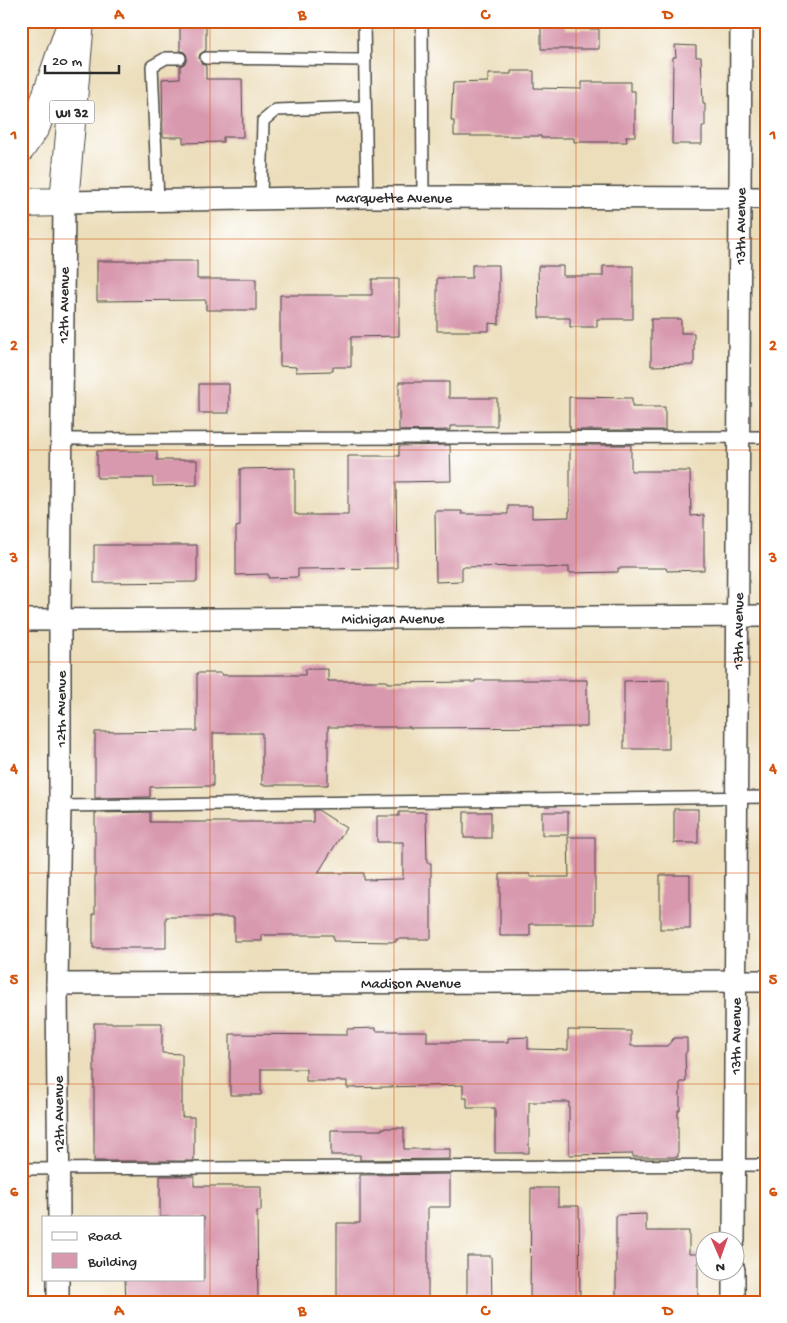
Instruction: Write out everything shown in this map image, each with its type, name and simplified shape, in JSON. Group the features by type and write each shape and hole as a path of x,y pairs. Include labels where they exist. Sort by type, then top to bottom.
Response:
{"main road":[{"name":"WI 32","path":"21,148 36,126 72,21"},
{"name":"WI 32","path":"64,202 80,21"},
{"name":"Marquette Avenue","path":"21,203 64,202"}],"street":[{"name":"13th Avenue","path":"734,1230 741,21"},
{"name":"Marquette Avenue","path":"64,202 367,197 766,198"},
{"name":"12th Avenue","path":"59,1216 57,984 64,202"},
{"name":"Michigan Avenue","path":"21,620 766,616"},
{"name":"Madison Avenue","path":"57,984 766,981"},
{"path":"58,1280 58,1302"},
{"path":"734,1280 734,1302"}],"lane":[{"path":"364,21 367,197"},
{"path":"422,21 423,197"},
{"path":"158,201 152,66 166,58 180,58"},
{"path":"206,58 365,60"},
{"path":"261,199 263,122 276,110 365,107"},
{"path":"62,439 766,437"},
{"path":"60,806 766,797"},
{"path":"21,1169 766,1165"}],"building":[{"path":"180,21 206,21 206,50 200,54 199,58 202,64 206,66 206,79 242,79 243,137 223,137 223,142 183,143 183,137 163,137 162,79 180,78 180,66 184,64 187,58 186,54 180,50"},
{"path":"541,22 565,22 565,29 599,29 599,49 541,49"},
{"path":"675,45 696,46 696,57 701,57 703,104 705,104 705,126 702,126 702,144 672,144 673,57 676,57"},
{"path":"511,71 534,71 534,88 582,89 582,82 630,82 630,91 635,91 635,136 626,136 627,142 574,142 574,138 541,138 541,136 454,136 454,121 451,121 453,83 488,82 488,74 511,74"},
{"path":"97,261 197,261 197,279 256,279 256,310 206,310 206,300 97,301"},
{"path":"472,265 499,265 499,324 489,323 489,331 437,331 437,278 472,278"},
{"path":"538,266 563,266 563,276 603,276 603,266 633,266 633,319 597,319 597,327 570,327 570,318 539,318"},
{"path":"372,279 399,279 399,336 351,337 351,367 333,367 333,371 296,372 296,367 280,366 280,295 372,295"},
{"path":"651,319 681,319 681,333 694,333 694,365 651,366"},
{"path":"399,382 449,382 449,398 497,398 497,426 450,426 450,430 399,431"},
{"path":"199,384 229,384 229,413 199,413"},
{"path":"569,397 632,398 632,407 665,407 665,430 570,430"},
{"path":"450,445 451,481 396,482 397,568 298,569 298,577 268,578 268,574 236,575 236,527 240,526 240,469 295,468 295,514 348,515 348,456 399,456 399,446"},
{"path":"570,445 631,445 631,471 690,471 691,516 704,515 704,570 667,571 666,568 618,568 618,572 569,573 569,567 462,567 462,581 436,582 435,511 462,511 462,514 508,514 508,506 532,506 532,518 569,517"},
{"path":"97,451 157,451 157,460 197,460 197,485 153,486 153,478 97,478"},
{"path":"94,545 197,545 197,582 94,583"},
{"path":"305,669 328,669 328,681 387,681 387,683 475,682 475,680 587,680 587,727 328,727 328,785 262,785 262,733 213,733 213,786 150,787 150,797 95,798 95,732 197,731 197,673 222,673 222,675 305,675"},
{"path":"669,680 669,749 624,749 624,681"},
{"path":"674,809 698,809 698,843 674,843"},
{"path":"313,810 318,810 346,828 318,873 364,873 364,880 403,879 403,842 377,842 377,816 399,816 399,812 426,812 427,863 431,863 431,939 396,939 396,942 333,941 333,935 262,935 262,941 234,941 234,917 166,917 166,948 93,948 95,813 150,812 150,822 313,822"},
{"path":"464,812 491,812 491,838 464,838"},
{"path":"542,812 568,812 568,835 542,835"},
{"path":"568,837 595,837 595,924 530,924 530,936 500,936 500,874 530,874 530,877 569,877"},
{"path":"660,875 690,875 690,929 660,929"},
{"path":"94,1023 162,1023 162,1053 182,1054 182,1117 194,1117 194,1161 94,1161"},
{"path":"376,1028 376,1031 427,1031 427,1042 508,1042 508,1038 528,1037 528,1049 568,1050 568,1030 631,1031 631,1046 667,1046 674,1038 687,1038 687,1051 685,1054 686,1082 680,1082 678,1157 633,1157 633,1154 569,1155 569,1102 529,1102 529,1153 495,1153 495,1108 467,1108 467,1098 463,1098 463,1085 347,1088 347,1081 306,1081 306,1069 261,1069 261,1095 230,1095 230,1034 347,1035 347,1029"},
{"path":"382,1128 404,1128 404,1149 450,1149 450,1159 360,1160 360,1155 331,1155 331,1130 382,1130"},
{"path":"450,1174 450,1207 428,1207 428,1302 337,1302 337,1223 360,1223 360,1175"},
{"path":"160,1176 194,1176 194,1186 261,1186 261,1211 257,1211 258,1302 126,1302 125,1280 205,1280 205,1216 160,1216"},
{"path":"531,1188 558,1188 558,1206 579,1206 580,1302 530,1302"},
{"path":"646,1214 646,1231 689,1231 689,1254 694,1254 694,1280 698,1280 698,1302 616,1302 616,1215"},
{"path":"467,1256 491,1256 492,1302 467,1302"}]}
